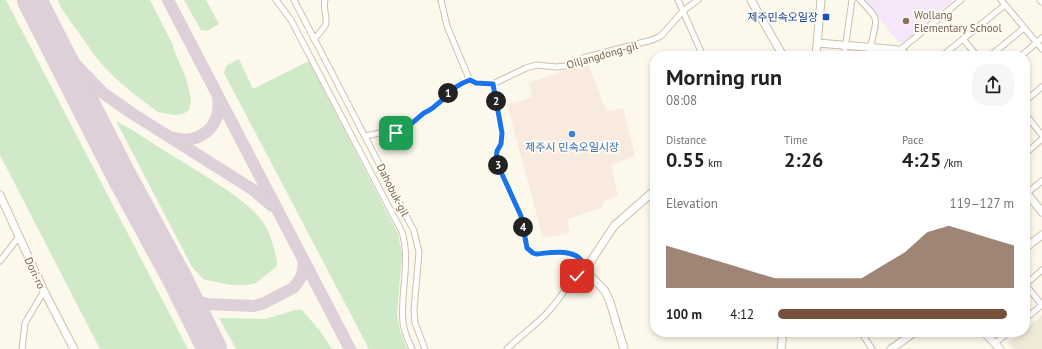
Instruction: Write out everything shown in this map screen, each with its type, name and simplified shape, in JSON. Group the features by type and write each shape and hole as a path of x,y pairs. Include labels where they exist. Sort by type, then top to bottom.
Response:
{"street":[{"path":"276,0 291,20 402,232 406,249 403,323 412,349"},
{"name":"Dahobuk-gil","path":"294,0 366,136 414,232 419,252 414,310 415,323 425,349"},
{"path":"314,39 325,25 325,0"},
{"path":"441,0 447,26 470,80 476,83 493,84 502,133 501,144 497,151 496,161 521,216 527,248 536,254 571,254 581,261 585,270 605,291 610,302 624,349"},
{"path":"678,0 701,51"},
{"name":"Oiljangdong-gil","path":"493,84 526,68 536,65 557,67 565,66 583,58 652,40 661,36 683,11 698,0"},
{"path":"751,0 780,51"},
{"path":"815,51 818,43 821,0"},
{"path":"844,51 852,0"},
{"path":"860,0 875,17 876,22 869,51"},
{"path":"902,51 961,0"},
{"path":"1001,0 1042,49"},
{"path":"948,51 1005,5"},
{"path":"996,51 1024,28"},
{"path":"1027,51 1042,38"},
{"path":"963,39 973,51"},
{"path":"818,43 869,47 890,51"},
{"path":"366,136 385,132 396,133 403,131 436,106 451,90 461,83 470,80"},
{"path":"1030,97 1042,87"},
{"path":"1030,120 1042,135"},
{"path":"1030,150 1042,139"},
{"path":"1030,189 1042,181"},
{"path":"507,349 549,312 568,284 585,270 614,226 650,194"},
{"name":"Dori-ro","path":"0,195 18,238 74,349"},
{"path":"1030,197 1042,212"},
{"path":"1030,244 1042,235"},
{"path":"0,261 18,238"},
{"path":"1030,281 1042,270"},
{"path":"22,349 25,323 44,291"},
{"path":"1030,291 1042,305 1030,315"},
{"path":"781,349 783,337"},
{"path":"864,337 872,349"},
{"path":"891,349 908,337"},
{"path":"989,337 998,346 1005,337"}],"shaded area":[{"name":"Wollang Elementary School","path":"865,0 954,0 903,43 898,42"},
{"name":"제주시 민속오일시장","path":"588,63 606,111 623,108 635,156 611,165 618,196 604,201 601,208 567,219 570,233 543,238 507,104 532,98 529,83"},
{"path":"1042,315 1042,349 1014,349 1008,343 1016,337 1030,337 1030,325"}],"green space":[{"path":"0,0 6,0 188,349 100,349 0,155"},
{"path":"58,0 150,0 172,43 186,78 191,99 189,110 183,114 175,115 158,112 135,95 115,78 98,60 61,8"},
{"path":"184,0 206,0 219,24 207,31 201,30"},
{"path":"239,59 253,89 309,61 398,234 402,254 397,315 400,331 407,349 369,349 224,73 226,66"},
{"path":"116,121 216,183 234,195 257,214 271,237 277,266 256,283 247,285 230,285 203,279 192,267"},
{"path":"299,309 302,310 320,331 332,349 236,349 219,318 265,319"}],"taxiway":[{"path":"42,0 41,13 44,22"},
{"path":"168,0 350,349"},
{"path":"39,15 75,64 103,93 133,114 252,189 272,206"},
{"path":"175,138 193,138 201,136 208,131 217,117 218,98"},
{"path":"177,278 190,296 197,301 206,304 254,306 264,303 293,288 302,275 303,260"}],"runway":[{"path":"32,0 121,175 177,278 212,349"}],"place":[{"name":"제주민속오일장","path":"826,17"},
{"name":"Wollang Elementary School","path":"906,21"},
{"name":"제주시 민속오일시장","path":"572,134"}],"route":[{"path":"396,133 403,131 436,106 451,90 461,83 470,80 476,83 493,84 502,133 501,144 497,151 496,161 521,216 527,248 536,254 564,253 575,256 581,261 585,270 577,276"}]}
